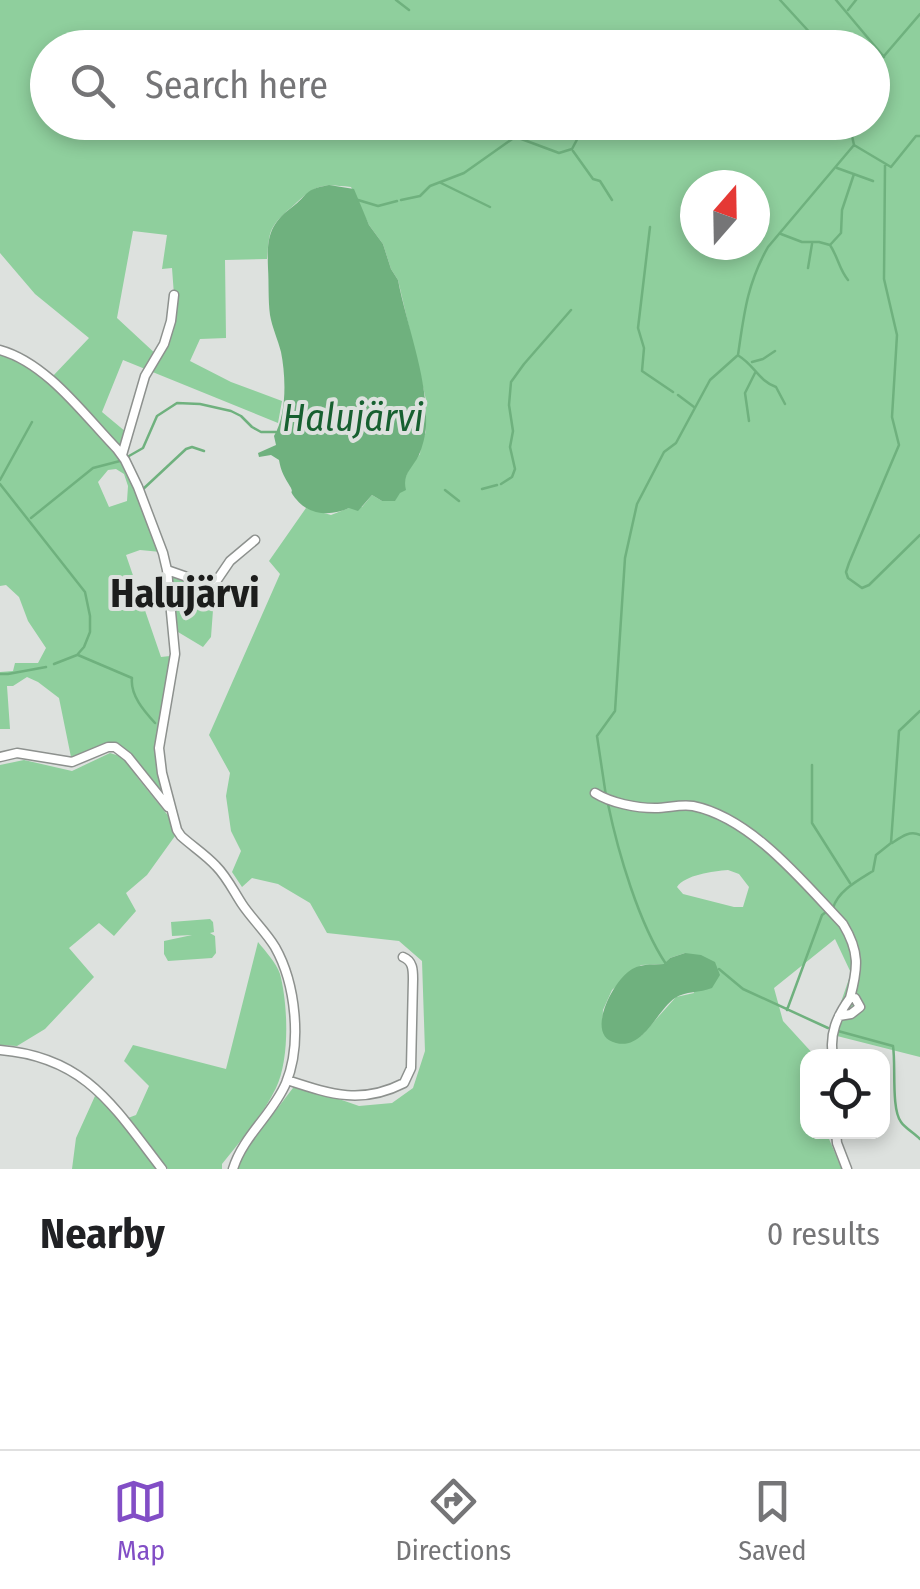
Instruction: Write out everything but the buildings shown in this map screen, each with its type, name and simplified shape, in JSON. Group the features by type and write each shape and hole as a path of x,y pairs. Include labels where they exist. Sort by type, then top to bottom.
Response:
{"street":[{"path":"122,454 146,376 164,344 174,295"},
{"path":"0,350 34,364 122,454 140,492 164,554 175,654 159,748 172,812 181,836 221,870 248,914 275,946 283,964 292,1001 294,1052 276,1102 244,1146 233,1169"},
{"path":"166,570 210,585 255,540"},
{"path":"0,756 17,753 72,762 114,747 128,757 172,812"},
{"path":"596,792 628,805 684,805 704,810 737,825 784,860 850,936 858,970 850,998 860,1008 839,1016 832,1036 833,1049"},
{"path":"287,1080 342,1096 381,1093 404,1083 411,1068 414,979 413,968 404,957"},
{"path":"0,1050 43,1057 78,1074 114,1106 162,1169"},
{"path":"837,1139 848,1169"}],"shaded area":[{"path":"0,0 920,0 920,1057 837,1036 841,1002 851,973 835,939 774,988 783,1021 809,1049 800,1049 800,1139 829,1139 842,1169 237,1169 241,1156 296,1084 359,1106 392,1103 413,1088 425,1051 422,961 399,941 327,933 310,903 278,884 252,878 242,887 232,872 241,851 231,831 226,796 230,773 209,735 280,574 269,561 306,508 331,515 362,507 372,495 382,501 395,500 420,454 426,432 426,400 398,280 351,187 325,186 302,198 274,225 267,259 225,260 226,338 200,339 190,361 282,401 278,423 123,360 102,412 126,432 121,449 52,377 89,338 35,294 0,253","holes":["133,231 167,235 162,269 172,268 174,295 158,356 117,318","715,871 739,874 749,887 743,907 683,894 677,887 693,877","685,953 694,993 676,997 641,1036 602,1028 603,1010 612,990 641,965 665,964"]},
{"path":"0,353 24,361 120,457 161,552 140,550 126,555 161,657 170,656 159,748 173,812 115,747 72,762 59,698 38,682 27,677 7,686 10,729 0,729 0,672 13,671 15,663 38,663 46,648 28,621 19,597 6,585 0,586","holes":["108,470 124,474 127,501 109,507 98,482"]},
{"path":"167,570 215,583 211,637 203,647 173,629"},
{"path":"110,753 126,758 170,818 175,836 147,875 126,893 136,911 114,936 99,923 69,948 94,977 45,1029 17,1046 0,1045 0,765 24,760 72,771"},
{"path":"210,919 216,953 212,958 168,961 164,941 192,935 172,936 171,922"},
{"path":"258,942 278,970 283,986 286,1047 281,1076 258,1118 222,1169 168,1169 128,1118 136,1115 149,1086 124,1061 133,1045 226,1069"},
{"path":"95,1096 110,1107 158,1169 72,1169 76,1138"}],"water":[{"name":"Halujärvi","path":"329,185 354,189 398,280 420,371 426,426 420,452 407,476 406,490 395,501 382,501 372,495 358,511 349,508 328,513 301,505 279,460 271,455 259,457 258,453 276,445 274,436 284,395 281,352 269,309 270,234 307,193"},
{"path":"685,953 715,962 720,975 712,988 675,998 634,1041 616,1043 607,1038 602,1030 604,1009 622,978 636,967 664,964"}],"waterway":[{"path":"396,0 409,10"},
{"path":"780,0 808,30"},
{"path":"836,0 861,30"},
{"path":"848,10 856,0"},
{"path":"890,49 920,14"},
{"path":"854,145 891,167 920,136"},
{"path":"401,200 420,196 430,186 464,173 511,140"},
{"path":"524,140 559,153 572,149 577,140"},
{"path":"606,796 597,736 615,711 625,558 637,504 664,452 676,443 710,380 738,355 747,299 768,247 854,145 853,140"},
{"path":"573,151 612,200"},
{"path":"885,165 884,279 897,335 892,417 899,445 849,563 848,578 862,588 869,585 920,535"},
{"path":"837,168 873,181"},
{"path":"830,245 841,233 842,210 854,174"},
{"path":"441,183 490,207"},
{"path":"358,200 378,206 397,201"},
{"path":"650,227 638,328 644,348 642,371 673,392"},
{"path":"781,234 802,242 830,245 848,280"},
{"path":"808,268 812,244"},
{"path":"501,484 512,477 515,469 510,447 511,382 571,310"},
{"path":"752,362 775,351"},
{"path":"739,356 776,387 785,404"},
{"path":"749,421 745,393 755,373"},
{"path":"678,395 694,407"},
{"path":"129,456 143,448 157,416 177,403 231,411 261,432 276,432"},
{"path":"0,480 32,422"},
{"path":"141,491 186,449 204,451"},
{"path":"31,518 93,468 120,461"},
{"path":"0,484 85,592 90,632 84,647 77,655 54,664"},
{"path":"482,489 497,485"},
{"path":"445,490 459,501"},
{"path":"78,655 132,678 135,697 155,723"},
{"path":"0,674 46,667"},
{"path":"833,908 844,891 873,871 876,855 891,843 899,731 920,711"},
{"path":"812,765 812,823 850,883"},
{"path":"608,804 631,887 666,964"},
{"path":"892,843 909,834 920,835"},
{"path":"787,1010 826,912"},
{"path":"719,969 743,989 828,1028"},
{"path":"838,1031 893,1046 898,1116 920,1139"}],"district":[{"name":"Halujärvi","path":"185,594"}]}
